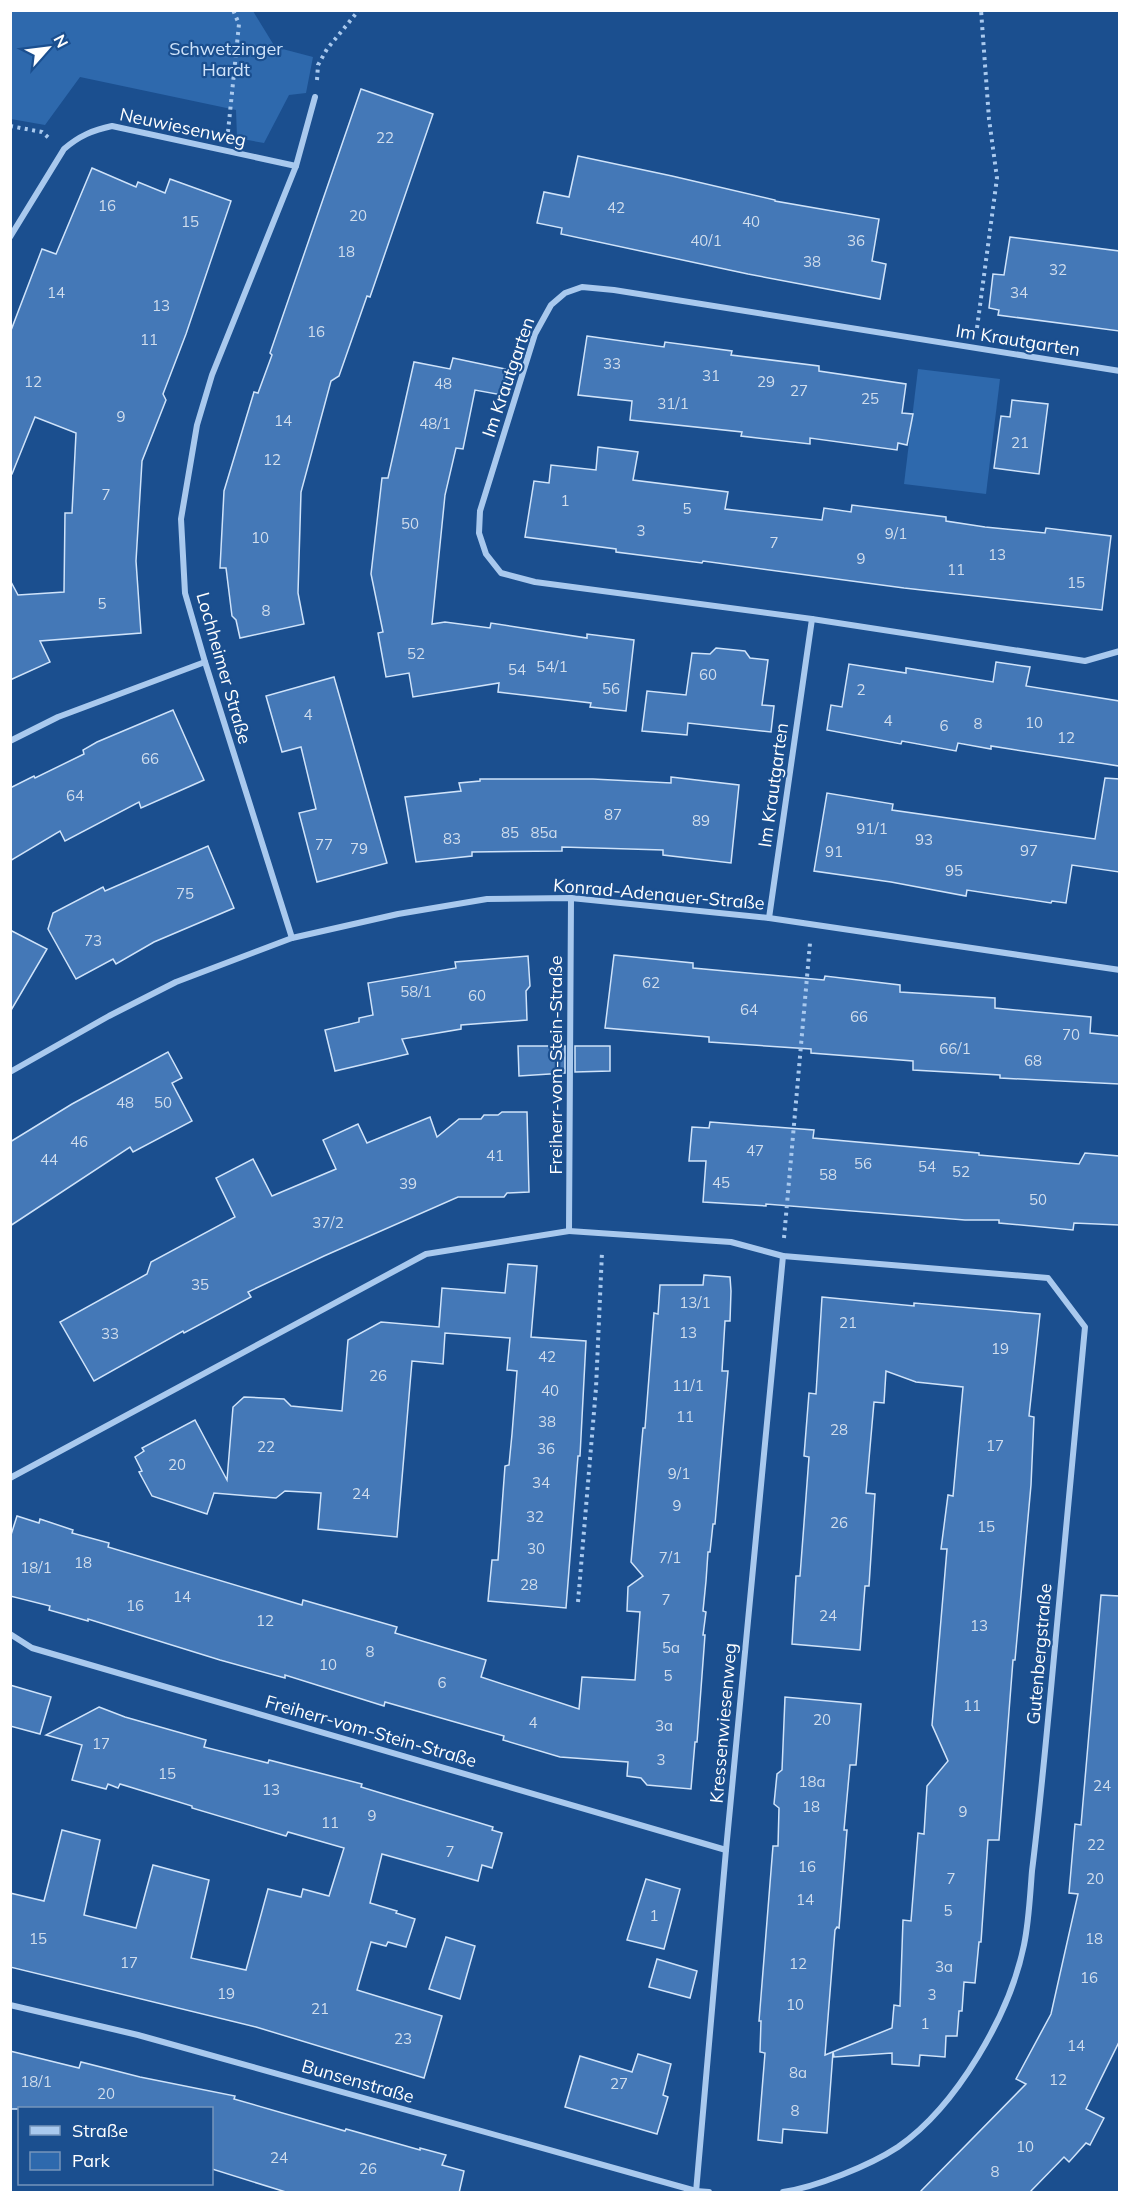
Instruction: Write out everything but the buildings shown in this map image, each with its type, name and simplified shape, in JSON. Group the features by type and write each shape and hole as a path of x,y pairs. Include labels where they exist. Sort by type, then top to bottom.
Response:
{"street":[{"name":"Lochheimer Straße","path":"292,938 185,593 181,519 197,425 212,375 296,166 315,97"},
{"name":"Neuwiesenweg","path":"10,237 64,149 86,134 112,126 296,166"},
{"name":"Im Krautgarten","path":"1119,371 614,290 582,287 565,293 550,306 535,334 480,511 479,533 486,554 501,573 536,582 812,619 1085,661 1119,651"},
{"name":"Im Krautgarten","path":"769,918 812,619"},
{"path":"10,741 58,717 205,662"},
{"name":"Konrad-Adenauer-Straße","path":"10,1072 109,1016 176,982 292,938 398,914 487,899 571,898 769,918 1119,970"},
{"name":"Freiherr-vom-Stein-Straße","path":"569,1231 571,898"},
{"path":"10,1478 426,1254 569,1231 731,1242 783,1256"},
{"name":"Kressenwiesenweg","path":"696,2192 783,1256"},
{"name":"Gutenbergstraße","path":"783,1256 1048,1278 1085,1327 1041,1798 1024,1944 1014,1982 1001,2014 962,2081 921,2128 897,2148 846,2173 783,2193"},
{"name":"Freiherr-vom-Stein-Straße","path":"10,1634 32,1648 726,1850"},
{"name":"Bunsenstraße","path":"10,2005 138,2035 696,2192"},
{"path":"696,2192 709,2193"}],"path":[{"path":"226,150 239,24 233,10"},
{"path":"315,97 318,65 327,49 359,10"},
{"path":"974,349 997,178 989,118 981,10"},
{"path":"10,126 42,132 64,149"},
{"path":"783,1256 812,925"},
{"path":"578,1602 596,1388 603,1233"}],"green space":[{"name":"Schwetzinger Hardt","path":"10,11 253,11 275,47 313,57 306,93 289,95 264,143 237,138 236,110 80,77 45,125 11,119"},
{"path":"918,369 1000,379 986,494 904,484"}]}
